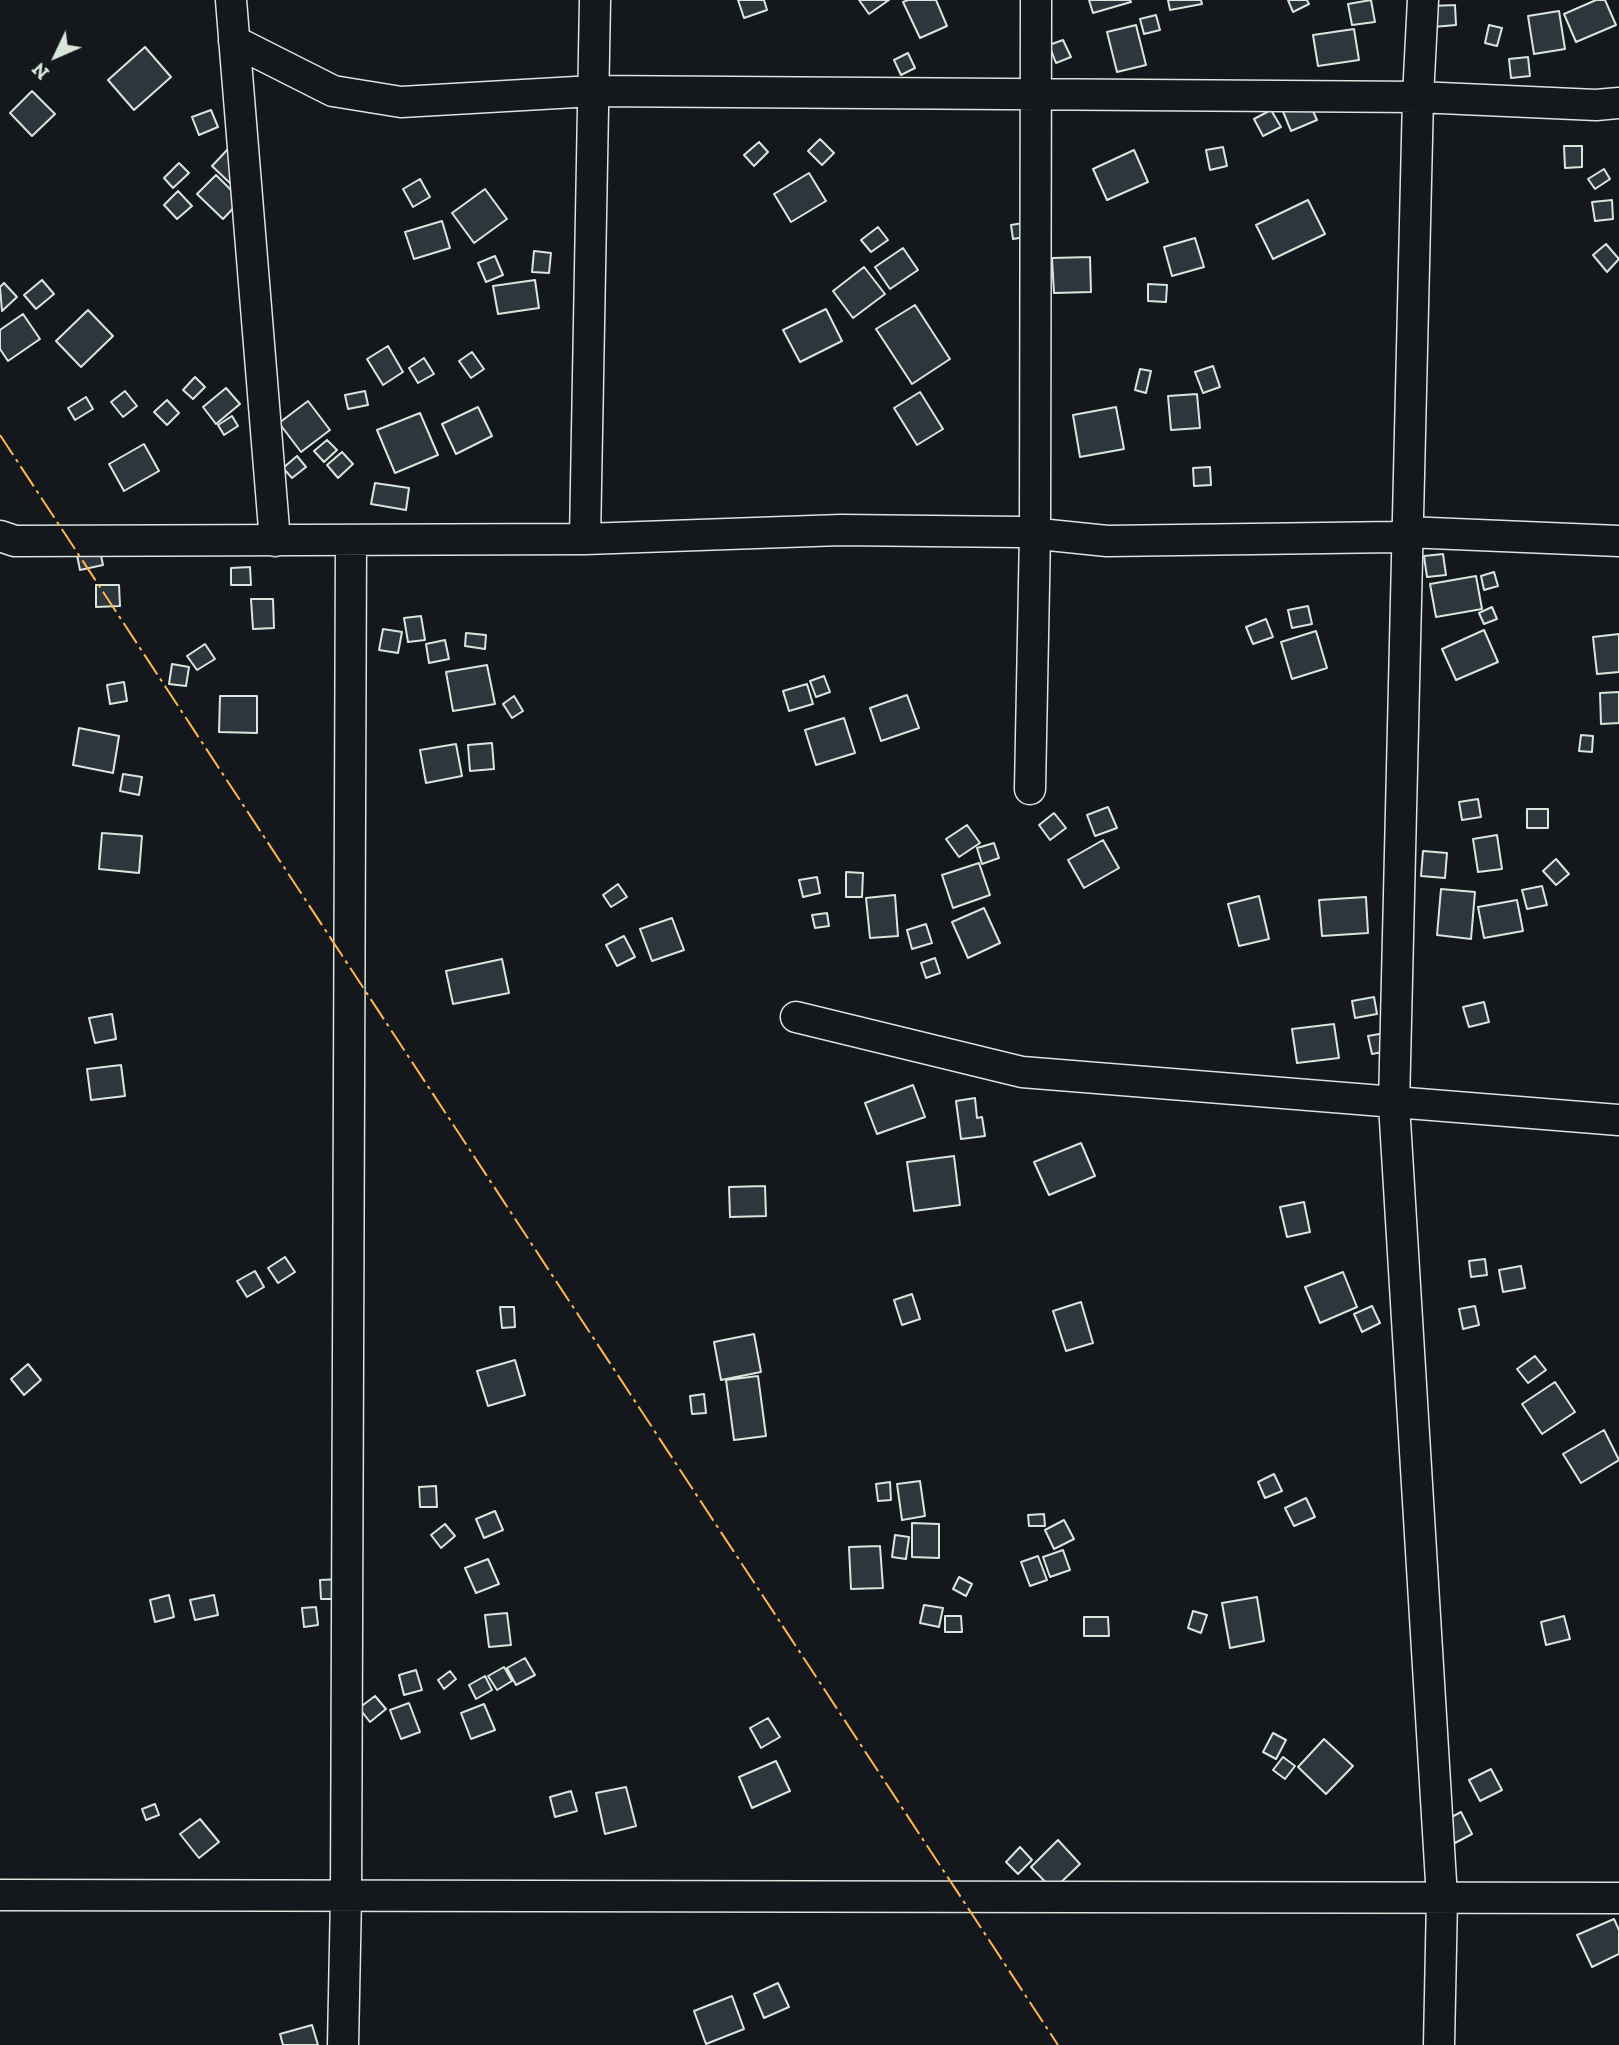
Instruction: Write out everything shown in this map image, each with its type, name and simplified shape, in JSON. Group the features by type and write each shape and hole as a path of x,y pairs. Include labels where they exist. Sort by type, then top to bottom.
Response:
{"street":[{"path":"585,539 595,0"},
{"path":"1030,789 1035,533 1036,0"},
{"path":"1423,0 1418,97 1394,1104 1442,1898 1439,2045"},
{"path":"226,3 234,41 275,541"},
{"path":"234,41 333,91 401,102 593,91 1418,97 1596,105 1619,103"},
{"path":"0,536 15,541 585,539 841,530 1035,533 1107,541 1396,537 1407,532 1619,541"},
{"path":"343,2045 346,1896 351,540"},
{"path":"796,1017 1022,1072 1619,1120"},
{"path":"0,1895 1619,1898"}],"building":[{"path":"738,0 764,0 767,10 744,18"},
{"path":"859,0 889,0 869,14"},
{"path":"936,0 947,26 920,38 903,2"},
{"path":"1089,0 1130,0 1131,2 1093,13"},
{"path":"1168,0 1201,0 1202,4 1170,10"},
{"path":"1288,0 1307,0 1309,4 1293,12"},
{"path":"1371,0 1375,22 1352,25 1348,4"},
{"path":"1596,0 1605,0 1616,25 1576,42 1564,14"},
{"path":"1455,5 1456,25 1433,27 1432,6"},
{"path":"1559,11 1565,49 1534,54 1528,16"},
{"path":"1156,15 1160,30 1144,34 1140,19"},
{"path":"1136,25 1146,65 1117,72 1107,32"},
{"path":"1489,25 1502,28 1497,46 1485,43"},
{"path":"1354,29 1359,60 1318,66 1313,35"},
{"path":"1063,40 1071,57 1056,63 1049,45"},
{"path":"145,47 171,77 134,110 108,80"},
{"path":"908,53 915,68 901,75 894,60"},
{"path":"1528,57 1530,76 1511,78 1509,59"},
{"path":"32,91 55,114 32,136 10,113"},
{"path":"1307,98 1317,120 1291,131 1282,109"},
{"path":"211,110 218,127 199,135 192,117"},
{"path":"1271,110 1281,127 1263,136 1254,119"},
{"path":"820,139 834,153 822,165 808,151"},
{"path":"759,142 768,152 754,166 744,155"},
{"path":"1564,146 1582,146 1582,167 1565,168"},
{"path":"1223,147 1227,166 1210,170 1206,150"},
{"path":"228,149 232,185 212,166"},
{"path":"1134,150 1148,182 1107,200 1093,169"},
{"path":"179,163 189,173 173,188 164,178"},
{"path":"1604,169 1610,179 1595,189 1588,179"},
{"path":"809,173 826,201 791,222 774,194"},
{"path":"216,175 241,200 223,219 197,194"},
{"path":"420,179 430,197 413,207 403,189"},
{"path":"485,189 507,219 474,243 452,213"},
{"path":"178,191 192,206 177,219 164,205"},
{"path":"1308,200 1325,234 1273,259 1256,225"},
{"path":"1612,200 1613,219 1595,221 1592,202"},
{"path":"442,221 450,248 414,259 405,232"},
{"path":"1029,222 1031,236 1013,239 1011,225"},
{"path":"878,227 888,240 871,252 861,240"},
{"path":"1195,238 1204,267 1172,276 1164,247"},
{"path":"1606,244 1619,259 1607,272 1593,255"},
{"path":"903,248 918,270 890,289 875,267"},
{"path":"534,251 551,253 549,273 532,272"},
{"path":"495,256 503,275 486,282 478,263"},
{"path":"1090,257 1091,292 1054,293 1052,258"},
{"path":"864,267 885,294 853,318 833,291"},
{"path":"42,280 54,294 36,309 24,295"},
{"path":"535,280 539,308 498,314 493,286"},
{"path":"4,283 17,297 2,311 0,287"},
{"path":"1148,284 1167,285 1166,302 1148,301"},
{"path":"915,305 950,359 912,384 876,329"},
{"path":"826,309 842,341 800,362 783,330"},
{"path":"88,310 113,336 81,367 56,341"},
{"path":"23,314 40,339 8,361 0,349 0,330"},
{"path":"388,346 403,372 383,385 367,359"},
{"path":"472,352 484,369 471,378 459,361"},
{"path":"424,358 434,374 418,383 409,368"},
{"path":"1213,366 1220,387 1203,393 1195,372"},
{"path":"1140,369 1151,371 1146,393 1135,390"},
{"path":"195,377 205,387 193,399 183,390"},
{"path":"226,388 240,404 216,424 203,407"},
{"path":"125,391 137,406 123,417 111,402"},
{"path":"365,391 368,405 348,409 345,395"},
{"path":"920,392 943,429 917,445 894,408"},
{"path":"1197,394 1200,428 1171,430 1168,396"},
{"path":"86,397 93,409 75,420 68,408"},
{"path":"167,400 179,413 167,425 154,412"},
{"path":"308,401 330,430 301,452 279,423"},
{"path":"478,407 492,436 456,454 442,424"},
{"path":"1116,407 1124,449 1080,457 1073,415"},
{"path":"420,413 438,455 395,473 377,430"},
{"path":"232,416 238,426 224,435 218,425"},
{"path":"327,440 337,450 324,462 314,451"},
{"path":"144,444 159,471 124,491 109,464"},
{"path":"342,452 353,464 338,478 327,465"},
{"path":"297,456 306,467 292,478 283,468"},
{"path":"1210,467 1211,485 1194,486 1193,468"},
{"path":"375,483 409,488 406,510 371,504"},
{"path":"99,546 103,565 80,570 76,550"},
{"path":"1443,554 1446,575 1427,577 1424,556"},
{"path":"250,567 251,585 231,585 231,568"},
{"path":"1494,572 1498,586 1484,590 1481,576"},
{"path":"1476,576 1482,609 1436,617 1430,584"},
{"path":"96,585 119,585 120,606 96,607"},
{"path":"251,599 273,599 274,628 253,629"},
{"path":"1308,606 1312,624 1292,628 1288,610"},
{"path":"1492,607 1497,619 1484,624 1479,613"},
{"path":"421,616 425,640 408,642 404,618"},
{"path":"1266,619 1273,637 1253,644 1246,627"},
{"path":"383,629 402,632 398,653 379,650"},
{"path":"1484,630 1498,662 1456,680 1442,649"},
{"path":"1316,631 1327,668 1292,679 1281,642"},
{"path":"466,633 486,635 485,649 465,646"},
{"path":"1619,634 1619,672 1597,674 1593,637"},
{"path":"445,640 449,659 429,663 426,644"},
{"path":"205,644 215,659 197,670 187,656"},
{"path":"172,664 189,667 186,686 169,684"},
{"path":"487,665 495,704 453,711 446,672"},
{"path":"824,676 830,692 816,697 810,681"},
{"path":"124,682 127,701 110,704 107,685"},
{"path":"807,684 813,704 789,711 783,691"},
{"path":"1619,692 1619,723 1601,724 1600,693"},
{"path":"907,695 919,728 881,741 870,708"},
{"path":"220,696 257,696 257,733 219,732"},
{"path":"514,696 523,711 512,718 503,704"},
{"path":"844,718 855,753 816,765 805,730"},
{"path":"79,728 119,736 113,773 73,765"},
{"path":"1581,735 1593,736 1592,752 1579,751"},
{"path":"492,743 494,769 470,771 468,745"},
{"path":"456,744 462,776 426,783 420,750"},
{"path":"123,774 142,777 139,795 120,791"},
{"path":"1478,799 1481,817 1462,820 1459,802"},
{"path":"1108,807 1117,828 1095,836 1087,815"},
{"path":"1527,809 1548,809 1548,828 1527,828"},
{"path":"1054,813 1066,828 1050,840 1039,825"},
{"path":"967,825 980,843 959,857 946,839"},
{"path":"102,833 142,836 139,873 99,869"},
{"path":"1497,835 1502,869 1478,872 1473,839"},
{"path":"1103,840 1119,868 1084,888 1068,860"},
{"path":"994,843 999,858 982,864 977,848"},
{"path":"1423,851 1447,853 1445,878 1421,876"},
{"path":"1556,859 1569,874 1556,885 1543,871"},
{"path":"979,863 990,895 953,908 942,875"},
{"path":"846,872 863,873 862,897 846,897"},
{"path":"817,877 820,893 803,897 799,880"},
{"path":"618,884 627,897 611,907 603,895"},
{"path":"1542,886 1547,905 1527,909 1522,890"},
{"path":"1441,889 1475,892 1471,939 1437,935"},
{"path":"895,895 898,936 870,938 866,898"},
{"path":"1259,896 1269,939 1239,946 1228,904"},
{"path":"1366,897 1368,933 1322,936 1319,900"},
{"path":"1517,900 1523,931 1484,938 1478,907"},
{"path":"984,908 1000,943 968,958 952,922"},
{"path":"827,913 829,926 815,928 812,915"},
{"path":"672,918 684,950 652,961 640,929"},
{"path":"926,924 932,943 912,949 907,930"},
{"path":"624,936 635,957 617,966 606,945"},
{"path":"935,958 940,973 926,978 921,963"},
{"path":"502,959 509,993 453,1004 446,971"},
{"path":"1374,997 1377,1014 1355,1018 1352,1001"},
{"path":"1484,1002 1489,1022 1469,1027 1463,1007"},
{"path":"112,1014 116,1039 95,1043 89,1018"},
{"path":"1334,1024 1339,1058 1297,1063 1292,1029"},
{"path":"1385,1033 1388,1051 1372,1054 1368,1036"},
{"path":"121,1065 125,1096 91,1100 87,1069"},
{"path":"913,1085 925,1117 877,1134 865,1103"},
{"path":"975,1098 977,1118 982,1117 985,1136 961,1139 956,1101"},
{"path":"1081,1143 1095,1176 1049,1195 1034,1162"},
{"path":"954,1156 960,1205 914,1211 907,1162"},
{"path":"765,1186 766,1216 730,1217 729,1187"},
{"path":"1304,1202 1310,1232 1287,1237 1280,1207"},
{"path":"285,1257 295,1272 278,1283 268,1268"},
{"path":"1485,1259 1487,1275 1471,1277 1469,1261"},
{"path":"1521,1266 1525,1288 1503,1292 1499,1270"},
{"path":"255,1271 264,1287 247,1297 237,1281"},
{"path":"1343,1272 1357,1307 1320,1323 1305,1287"},
{"path":"912,1294 920,1319 902,1325 894,1300"},
{"path":"1081,1302 1093,1343 1066,1351 1053,1311"},
{"path":"1372,1306 1380,1323 1362,1332 1354,1314"},
{"path":"1475,1306 1479,1325 1463,1329 1459,1309"},
{"path":"500,1307 514,1307 515,1327 502,1328"},
{"path":"754,1334 761,1372 721,1380 714,1342"},
{"path":"1535,1356 1546,1370 1528,1383 1517,1369"},
{"path":"515,1360 525,1395 488,1406 477,1371"},
{"path":"28,1364 41,1380 24,1395 11,1379"},
{"path":"758,1376 766,1436 734,1440 726,1380"},
{"path":"1555,1382 1575,1412 1542,1434 1522,1404"},
{"path":"704,1394 706,1413 692,1414 690,1396"},
{"path":"1604,1430 1619,1460 1581,1483 1563,1454"},
{"path":"1274,1474 1282,1491 1265,1498 1258,1482"},
{"path":"920,1481 925,1516 902,1520 897,1484"},
{"path":"890,1482 891,1500 878,1501 876,1484"},
{"path":"436,1486 437,1507 420,1507 419,1487"},
{"path":"1306,1498 1315,1517 1294,1526 1285,1508"},
{"path":"495,1511 503,1530 484,1538 476,1519"},
{"path":"1044,1514 1045,1526 1029,1526 1028,1515"},
{"path":"1064,1520 1074,1539 1054,1549 1045,1530"},
{"path":"912,1523 939,1524 939,1558 912,1557"},
{"path":"445,1524 455,1536 441,1548 431,1535"},
{"path":"895,1535 909,1537 906,1559 892,1557"},
{"path":"880,1546 883,1588 851,1589 849,1547"},
{"path":"1063,1550 1070,1570 1050,1577 1043,1557"},
{"path":"1038,1556 1047,1580 1030,1586 1021,1562"},
{"path":"488,1559 499,1584 476,1593 465,1568"},
{"path":"959,1577 972,1584 966,1596 953,1589"},
{"path":"341,1579 342,1599 321,1599 320,1580"},
{"path":"169,1595 174,1617 155,1622 150,1600"},
{"path":"214,1595 218,1615 195,1620 190,1600"},
{"path":"1257,1597 1264,1641 1230,1648 1222,1603"},
{"path":"924,1605 943,1608 939,1627 920,1623"},
{"path":"316,1607 318,1625 304,1627 302,1608"},
{"path":"1193,1611 1207,1615 1201,1633 1188,1628"},
{"path":"507,1613 511,1645 489,1647 485,1615"},
{"path":"945,1616 961,1616 962,1632 945,1632"},
{"path":"1564,1616 1570,1639 1546,1645 1541,1622"},
{"path":"1084,1617 1108,1617 1109,1636 1084,1636"},
{"path":"525,1658 535,1675 516,1685 507,1668"},
{"path":"504,1667 512,1681 497,1690 488,1676"},
{"path":"416,1670 422,1690 404,1695 399,1675"},
{"path":"450,1671 456,1679 444,1689 438,1680"},
{"path":"485,1676 492,1690 476,1699 469,1685"},
{"path":"375,1696 386,1709 370,1722 359,1708"},
{"path":"409,1703 420,1732 401,1739 390,1710"},
{"path":"484,1704 495,1730 471,1739 461,1713"},
{"path":"768,1718 780,1737 761,1748 750,1728"},
{"path":"1273,1733 1286,1740 1276,1759 1263,1752"},
{"path":"1324,1739 1353,1766 1326,1794 1298,1767"},
{"path":"1283,1757 1295,1766 1285,1779 1273,1770"},
{"path":"776,1761 790,1791 752,1808 739,1777"},
{"path":"1491,1769 1502,1790 1480,1801 1469,1780"},
{"path":"626,1787 636,1826 605,1834 596,1793"},
{"path":"571,1791 577,1811 555,1817 550,1797"},
{"path":"155,1804 159,1815 146,1820 142,1809"},
{"path":"1461,1812 1472,1834 1455,1843 1444,1821"},
{"path":"200,1819 219,1842 199,1858 180,1834"},
{"path":"1058,1840 1080,1864 1053,1890 1031,1867"},
{"path":"1020,1847 1032,1860 1018,1874 1006,1862"},
{"path":"1614,1919 1619,1930 1619,1954 1592,1967 1577,1935"},
{"path":"778,1983 789,2007 764,2018 754,1994"},
{"path":"732,1996 744,2029 706,2044 694,2011"},
{"path":"312,2025 318,2045 283,2045 280,2034"}],"power":[{"path":"0,435 1058,2045"}]}
